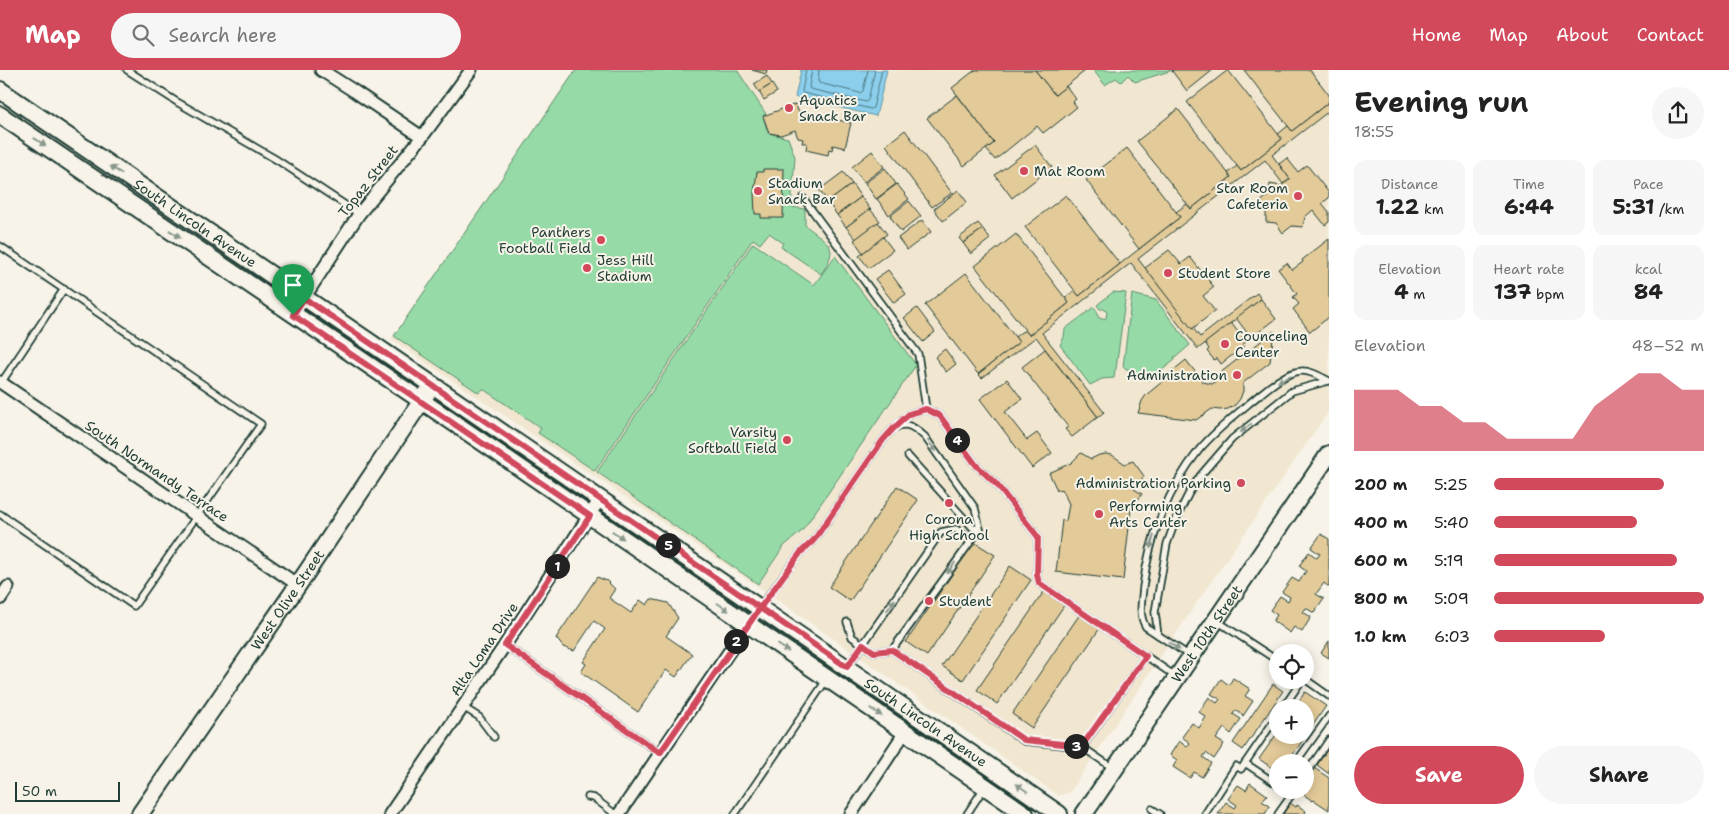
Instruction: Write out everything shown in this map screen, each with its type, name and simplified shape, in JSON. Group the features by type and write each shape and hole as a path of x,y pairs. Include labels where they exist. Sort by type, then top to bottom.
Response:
{"main road":[{"name":"South Lincoln Avenue","path":"0,90 847,667 1059,814"},
{"name":"South Lincoln Avenue","path":"0,115 1025,814"},
{"name":"West Olive Street","path":"140,814 298,585 432,384"},
{"name":"West 10th Street","path":"1084,814 1329,454"}],"street":[{"path":"321,70 422,137"},
{"name":"Topaz Street","path":"293,315 359,214 422,137 471,70"},
{"name":"South Normandy Terrace","path":"0,383 298,585"},
{"name":"Alta Loma Drive","path":"390,814 505,645 600,499"},
{"path":"0,599 8,587"},
{"path":"619,814 748,624"},
{"path":"851,814 906,732"}],"lane":[{"path":"127,70 177,102 277,160 359,214"},
{"path":"802,198 918,354 926,409"},
{"path":"0,246 261,424 134,606 0,514"},
{"path":"0,383 64,289"},
{"path":"1190,656 1146,627 1142,621 1141,610 1145,572 1154,537 1166,504 1180,476 1221,427 1263,392 1282,379 1300,371 1310,372 1329,381"},
{"path":"1158,635 1155,612 1167,544 1189,493 1200,476 1232,439 1292,391 1329,381"},
{"path":"748,624 801,552 814,540 883,440 909,414 926,409 940,416 976,465 997,485 1038,537 1037,575 1039,583 1176,677"},
{"path":"892,650 980,529 975,508 925,437 915,428 901,425 893,429"},
{"path":"908,456 973,528 980,529"},
{"path":"847,667 941,532 956,529 972,540"},
{"path":"1216,620 1269,655"},
{"path":"847,622 852,637 874,652 892,650 1024,740 1082,746 1114,769"},
{"path":"505,645 660,753"},
{"path":"1082,746 1146,656"},
{"path":"735,814 828,678"},
{"path":"1314,687 1329,696"},
{"path":"463,706 479,717 494,737"},
{"path":"1302,754 1329,716"},
{"path":"1205,814 1236,766 1241,768 1269,728"},
{"path":"1314,762 1329,740"},
{"path":"1245,763 1269,778"},
{"path":"967,814 985,787"},
{"path":"588,797 594,798 615,814"},
{"path":"1278,814 1288,799"},
{"path":"1152,809 1160,814"}],"shaded area":[{"name":"Corona High School","path":"575,70 1329,70 1329,411 1200,598 1070,792 1059,796 769,594 391,339"}],"green space":[{"name":"Jess Hill Stadium","path":"576,70 737,70 766,114 763,116 768,133 788,138 795,157 791,207 805,209 805,225 825,241 831,251 827,264 821,274 781,247 783,243 769,233 760,244 753,239 595,471 538,433 541,428 483,389 479,393 394,336"},
{"path":"1093,70 1173,70 1135,82 1128,75 1121,82 1116,78 1105,85"},
{"name":"Varsity Softball Field","path":"753,243 814,285 835,256 916,365 802,531 784,546 758,584 597,472"},
{"path":"1113,292 1126,293 1114,378 1102,379 1090,385 1060,345 1065,329 1094,307 1098,317 1106,318 1107,312 1104,309 1100,309 1097,305"},
{"path":"1132,294 1156,300 1190,345 1174,357 1175,360 1149,380 1123,367"}],"water":[{"path":"801,70 887,70 876,116 795,97"}],"building":[{"path":"752,70 767,70 766,74"},
{"path":"975,70 1035,70 1055,95 1066,86 1076,99 1073,102 1077,107 1043,133 1037,126 995,160 986,149 994,143 952,88"},
{"path":"1035,70 1084,70 1085,71 1055,95"},
{"path":"1173,70 1213,70 1187,91"},
{"path":"1228,70 1282,139 1241,171 1187,102"},
{"path":"1244,70 1310,70 1329,95 1329,102 1292,131"},
{"path":"767,76 772,84 759,92 754,84"},
{"path":"772,84 777,92 764,100 759,92"},
{"path":"957,95 994,143 964,166 927,118"},
{"path":"1329,102 1329,111 1272,155 1290,179 1283,184 1265,160 1138,259 1200,337 1257,293 1261,299 1198,349 1131,263 1042,333 1104,412 1098,417 1036,337 982,378 978,374 1019,342 1015,337 1020,333 1025,330 1029,335 1069,303 1065,298 1075,290 1079,296 1180,217 1176,212 1187,204 1191,209 1231,177 1228,173 1237,166 1241,171 1282,139 1278,134 1288,126 1292,131"},
{"path":"796,104 798,111 851,123 845,148 833,145 832,150 829,149 828,155 806,150 807,143 802,143 803,139 798,138 795,130 781,135 769,133 763,116"},
{"path":"1178,109 1231,177 1191,209 1137,141"},
{"path":"905,130 952,193 932,207 886,145"},
{"name":"Mat Room","path":"1035,145 1052,167 1012,198 995,175"},
{"path":"1127,148 1180,217 1139,249 1086,180"},
{"path":"872,151 884,167 864,182 852,167"},
{"name":"Star Room Cafeteria","path":"1287,158 1298,172 1307,165 1329,193 1329,198 1322,203 1329,212 1329,222 1325,225 1313,210 1305,217 1303,227 1292,226 1283,233 1276,223 1266,222 1266,211 1260,202 1269,195 1270,184 1281,186 1290,179 1279,164"},
{"path":"885,168 896,184 876,199 865,183"},
{"path":"763,169 784,169 783,218 761,218 761,214 755,214 754,193 757,172 763,172"},
{"path":"843,172 852,184 828,202 819,190"},
{"path":"852,184 861,197 837,215 828,202"},
{"path":"897,184 909,199 889,215 877,199"},
{"path":"958,190 967,202 943,221 934,209"},
{"path":"1066,195 1120,264 1079,296 1025,227"},
{"path":"861,197 870,209 846,227 837,215"},
{"path":"909,201 921,216 901,232 890,216"},
{"path":"870,209 880,221 856,239 846,227"},
{"path":"922,220 931,232 907,250 898,238"},
{"path":"878,222 887,234 863,253 854,240"},
{"path":"978,223 983,229 963,243 959,238"},
{"path":"983,229 990,239 971,254 963,243"},
{"path":"1016,234 1069,303 1029,335 975,266"},
{"path":"883,237 893,250 869,268 859,256"},
{"path":"1329,239 1329,317 1310,332 1293,309 1299,304 1293,297 1297,294 1278,269 1287,263 1292,270"},
{"path":"1169,250 1181,264 1190,257 1214,287 1203,296 1215,311 1192,329 1145,268"},
{"path":"888,270 906,294 894,303 875,279"},
{"path":"966,273 1019,342 978,374 925,305"},
{"path":"1261,299 1276,319 1251,338 1236,318"},
{"path":"917,308 935,332 923,342 904,318"},
{"name":"Counceling Center","path":"1231,323 1246,342 1243,344 1244,346 1221,364 1217,358 1214,360 1207,351 1209,349 1205,343"},
{"name":"Administration","path":"1274,331 1270,362 1243,383 1243,391 1235,405 1228,409 1212,409 1196,420 1138,413 1146,395 1186,360 1203,382 1212,384 1219,379 1220,373"},
{"path":"945,349 956,364 946,372 935,357"},
{"path":"1045,349 1098,417 1072,437 1065,429 1068,427 1022,367"},
{"path":"1007,379 1022,399 1005,412 1027,440 1037,433 1052,453 1032,468 980,399"},
{"name":"Performing Arts Center","path":"1081,453 1091,459 1106,454 1112,455 1125,464 1133,461 1144,476 1134,489 1142,494 1131,509 1123,580 1056,572 1062,520 1066,521 1069,504 1062,489 1057,490 1049,473 1071,463"},
{"path":"897,486 918,500 850,601 829,587"},
{"path":"1321,534 1329,539 1329,587 1324,583 1316,594 1324,599 1314,613 1306,608 1303,612 1311,617 1302,632 1294,627 1290,633 1273,621 1277,615 1270,610 1280,596 1288,601 1290,597 1282,592 1292,578 1299,582 1306,571 1299,566 1309,552 1317,558 1320,554 1311,548"},
{"path":"974,542 995,555 927,656 906,642"},
{"path":"1010,566 1031,580 963,680 942,666"},
{"path":"597,577 607,581 615,589 609,598 631,613 640,600 647,605 651,599 668,603 678,618 666,636 692,654 676,677 666,670 638,712 581,672 586,664 583,662 605,629 594,621 574,651 563,647 556,638"},
{"path":"1045,590 1065,604 997,704 977,690"},
{"path":"1080,614 1100,628 1032,728 1012,714"},
{"path":"1329,641 1329,658 1321,653"},
{"path":"1233,678 1250,689 1245,696 1253,701 1243,716 1236,710 1233,714 1241,719 1231,734 1224,728 1216,739 1224,744 1214,759 1206,753 1203,757 1211,763 1202,777 1194,772 1190,778 1173,767 1177,760 1170,755 1179,741 1187,747 1190,743 1182,737 1192,723 1199,728 1206,717 1199,712 1209,697 1217,703 1220,699 1211,694 1221,679 1229,685"},
{"path":"1270,689 1280,689 1283,691 1278,699 1269,699 1269,712 1243,750 1233,743"},
{"path":"1305,692 1326,706 1314,724 1314,699 1300,699"},
{"path":"1270,744 1300,744 1293,754 1269,754 1269,766 1259,759"},
{"path":"1329,747 1329,774 1317,765"},
{"path":"1314,768 1329,778 1329,810 1310,799 1314,799"},
{"path":"1250,783 1267,795 1262,801 1270,806 1265,814 1218,814 1226,802 1235,808 1237,805 1228,799 1238,785 1246,790"},
{"path":"1290,803 1306,811 1306,814 1283,814"}],"place":[{"name":"Aquatics Snack Bar","path":"789,108"},
{"name":"Mat Room","path":"1024,171"},
{"name":"Stadium Snack Bar","path":"758,191"},
{"name":"Star Room Cafeteria","path":"1298,196"},
{"name":"Panthers Football Field","path":"601,240"},
{"name":"Jess Hill Stadium","path":"587,268"},
{"name":"Student Store","path":"1168,273"},
{"name":"Counceling Center","path":"1225,344"},
{"name":"Administration","path":"1237,375"},
{"name":"Varsity Softball Field","path":"787,440"},
{"name":"Administration Parking","path":"1241,483"},
{"name":"Corona High School","path":"949,503"},
{"name":"Performing Arts Center","path":"1099,514"},
{"name":"Student","path":"929,601"}],"route":[{"path":"293,315 304,298 760,608 801,552 814,540 883,440 909,414 926,409 940,416 976,465 997,485 1038,537 1037,575 1039,583 1146,656 1082,746 1024,740 892,650 874,652 863,644 847,667 760,608 660,753 505,645 590,516 293,315"}]}
